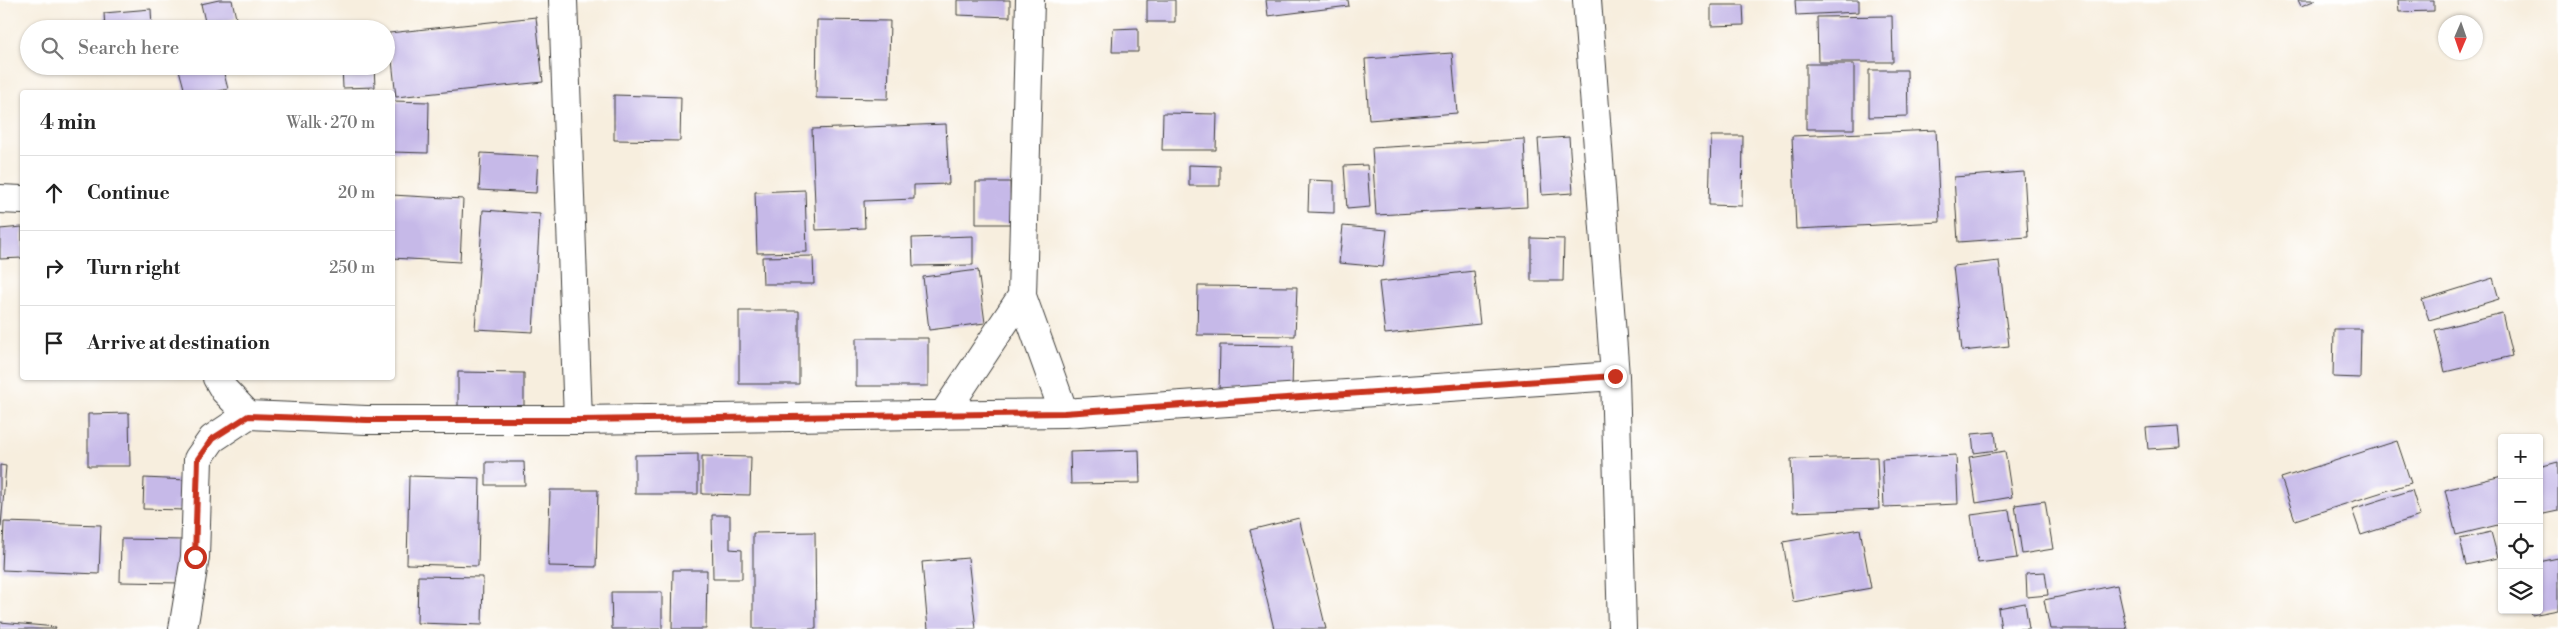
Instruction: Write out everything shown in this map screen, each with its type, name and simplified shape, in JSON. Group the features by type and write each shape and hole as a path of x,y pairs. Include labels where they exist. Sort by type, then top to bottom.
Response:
{"street":[{"path":"563,0 578,420"},
{"path":"1030,0 1022,296 1064,413"},
{"path":"1587,0 1615,376 1622,629"},
{"path":"0,199 20,200"},
{"path":"943,415 1022,296"},
{"path":"183,629 195,557 198,459 212,439 248,416 367,420 578,420 1064,413 1615,376"},
{"path":"218,380 224,390 248,416"}],"building":[{"path":"219,0 232,0 236,18 228,20 205,20 201,4"},
{"path":"957,0 1010,0 1010,17 957,15"},
{"path":"1147,0 1175,0 1175,22 1147,22"},
{"path":"1266,0 1348,0 1349,6 1268,16"},
{"path":"1795,0 1859,0 1859,12 1796,15"},
{"path":"2298,0 2316,0 2301,6"},
{"path":"2398,0 2434,0 2434,11 2399,12"},
{"path":"1711,5 1743,5 1744,25 1711,26"},
{"path":"151,9 152,20 104,20 104,13"},
{"path":"1892,16 1893,62 1818,62 1817,17"},
{"path":"536,17 543,82 396,97 394,75 395,32"},
{"path":"817,20 890,21 888,99 816,98"},
{"path":"1138,28 1138,52 1112,52 1113,29"},
{"path":"1452,53 1457,113 1369,120 1365,59"},
{"path":"1806,64 1854,64 1854,129 1806,129"},
{"path":"1869,70 1907,70 1908,116 1869,117"},
{"path":"180,75 224,75 228,89 224,90 184,90"},
{"path":"342,75 374,75 375,87 343,88"},
{"path":"614,95 681,97 680,141 614,140"},
{"path":"395,101 429,102 428,153 395,152"},
{"path":"1163,113 1217,114 1216,150 1162,150"},
{"path":"946,124 949,184 914,185 914,199 864,201 865,228 816,230 812,129"},
{"path":"1936,130 1940,222 1796,229 1792,136"},
{"path":"1711,136 1743,136 1742,206 1709,205"},
{"path":"1569,137 1573,193 1542,195 1538,139"},
{"path":"1524,139 1527,207 1376,215 1372,148"},
{"path":"481,153 538,156 536,193 479,190"},
{"path":"1189,165 1220,166 1220,186 1189,186"},
{"path":"1367,165 1370,207 1347,209 1344,166"},
{"path":"2024,172 2028,237 1958,242 1954,177"},
{"path":"1309,180 1334,181 1334,213 1308,212"},
{"path":"976,182 1010,182 1011,224 976,224"},
{"path":"805,190 807,252 757,253 755,192"},
{"path":"395,195 463,199 460,262 395,258"},
{"path":"483,210 540,214 533,332 475,329"},
{"path":"1343,226 1387,230 1383,267 1339,263"},
{"path":"20,227 20,258 0,259 0,229"},
{"path":"973,236 973,265 913,266 912,238"},
{"path":"1531,238 1564,239 1563,281 1531,281"},
{"path":"813,256 814,284 763,284 762,257"},
{"path":"1999,261 2009,346 1962,351 1953,266"},
{"path":"978,270 985,323 929,330 923,277"},
{"path":"1474,271 1480,324 1385,334 1379,282"},
{"path":"2493,278 2499,299 2429,320 2422,300"},
{"path":"1198,286 1297,287 1295,336 1197,335"},
{"path":"739,311 799,311 799,384 739,384"},
{"path":"2502,313 2512,356 2445,372 2435,330"},
{"path":"2334,329 2361,329 2360,378 2333,377"},
{"path":"856,338 928,338 928,386 856,386"},
{"path":"1220,345 1293,346 1292,392 1219,391"},
{"path":"458,372 524,373 524,412 458,411"},
{"path":"129,413 130,466 88,466 88,414"},
{"path":"2178,426 2180,447 2148,449 2146,428"},
{"path":"1995,432 1997,450 1974,453 1972,434"},
{"path":"2397,441 2411,483 2295,520 2281,478"},
{"path":"1139,450 1140,483 1071,484 1070,452"},
{"path":"2005,451 2012,497 1976,503 1969,457"},
{"path":"698,454 698,494 635,494 635,455"},
{"path":"1956,455 1958,504 1884,507 1882,459"},
{"path":"702,456 751,457 750,495 702,494"},
{"path":"1877,457 1879,509 1793,512 1791,459"},
{"path":"486,462 524,462 525,485 486,485"},
{"path":"2558,462 2558,511 2543,514 2543,479 2543,466"},
{"path":"0,465 6,466 1,527 0,527"},
{"path":"409,476 480,478 478,566 407,564"},
{"path":"2498,477 2498,525 2456,535 2445,490"},
{"path":"144,478 187,480 185,510 143,509"},
{"path":"550,490 598,490 596,567 548,566"},
{"path":"2412,490 2420,516 2361,535 2352,509"},
{"path":"2045,501 2053,549 2022,554 2015,505"},
{"path":"2009,510 2017,558 1978,563 1971,515"},
{"path":"712,515 730,515 730,549 742,550 742,579 713,579"},
{"path":"1299,518 1326,629 1274,629 1250,530"},
{"path":"4,522 101,525 99,574 2,570"},
{"path":"1860,529 1871,588 1793,602 1783,542"},
{"path":"815,532 816,629 753,629 753,533"},
{"path":"2491,532 2498,558 2466,565 2460,539"},
{"path":"121,539 184,540 183,583 120,582"},
{"path":"968,558 976,629 928,629 922,562"},
{"path":"2558,558 2558,610 2543,613 2543,569 2543,561"},
{"path":"673,570 707,570 706,629 672,629"},
{"path":"2045,572 2048,595 2027,597 2026,573"},
{"path":"418,576 483,577 482,625 417,623"},
{"path":"2117,585 2127,629 2050,629 2044,600"},
{"path":"611,592 662,592 662,629 612,629"},
{"path":"2025,603 2029,629 2001,629 1998,608"},
{"path":"0,622 56,627 55,629 0,629"}],"route":[{"path":"195,557 198,459 212,439 248,416 367,420 578,420 1064,413 1615,376"}]}
